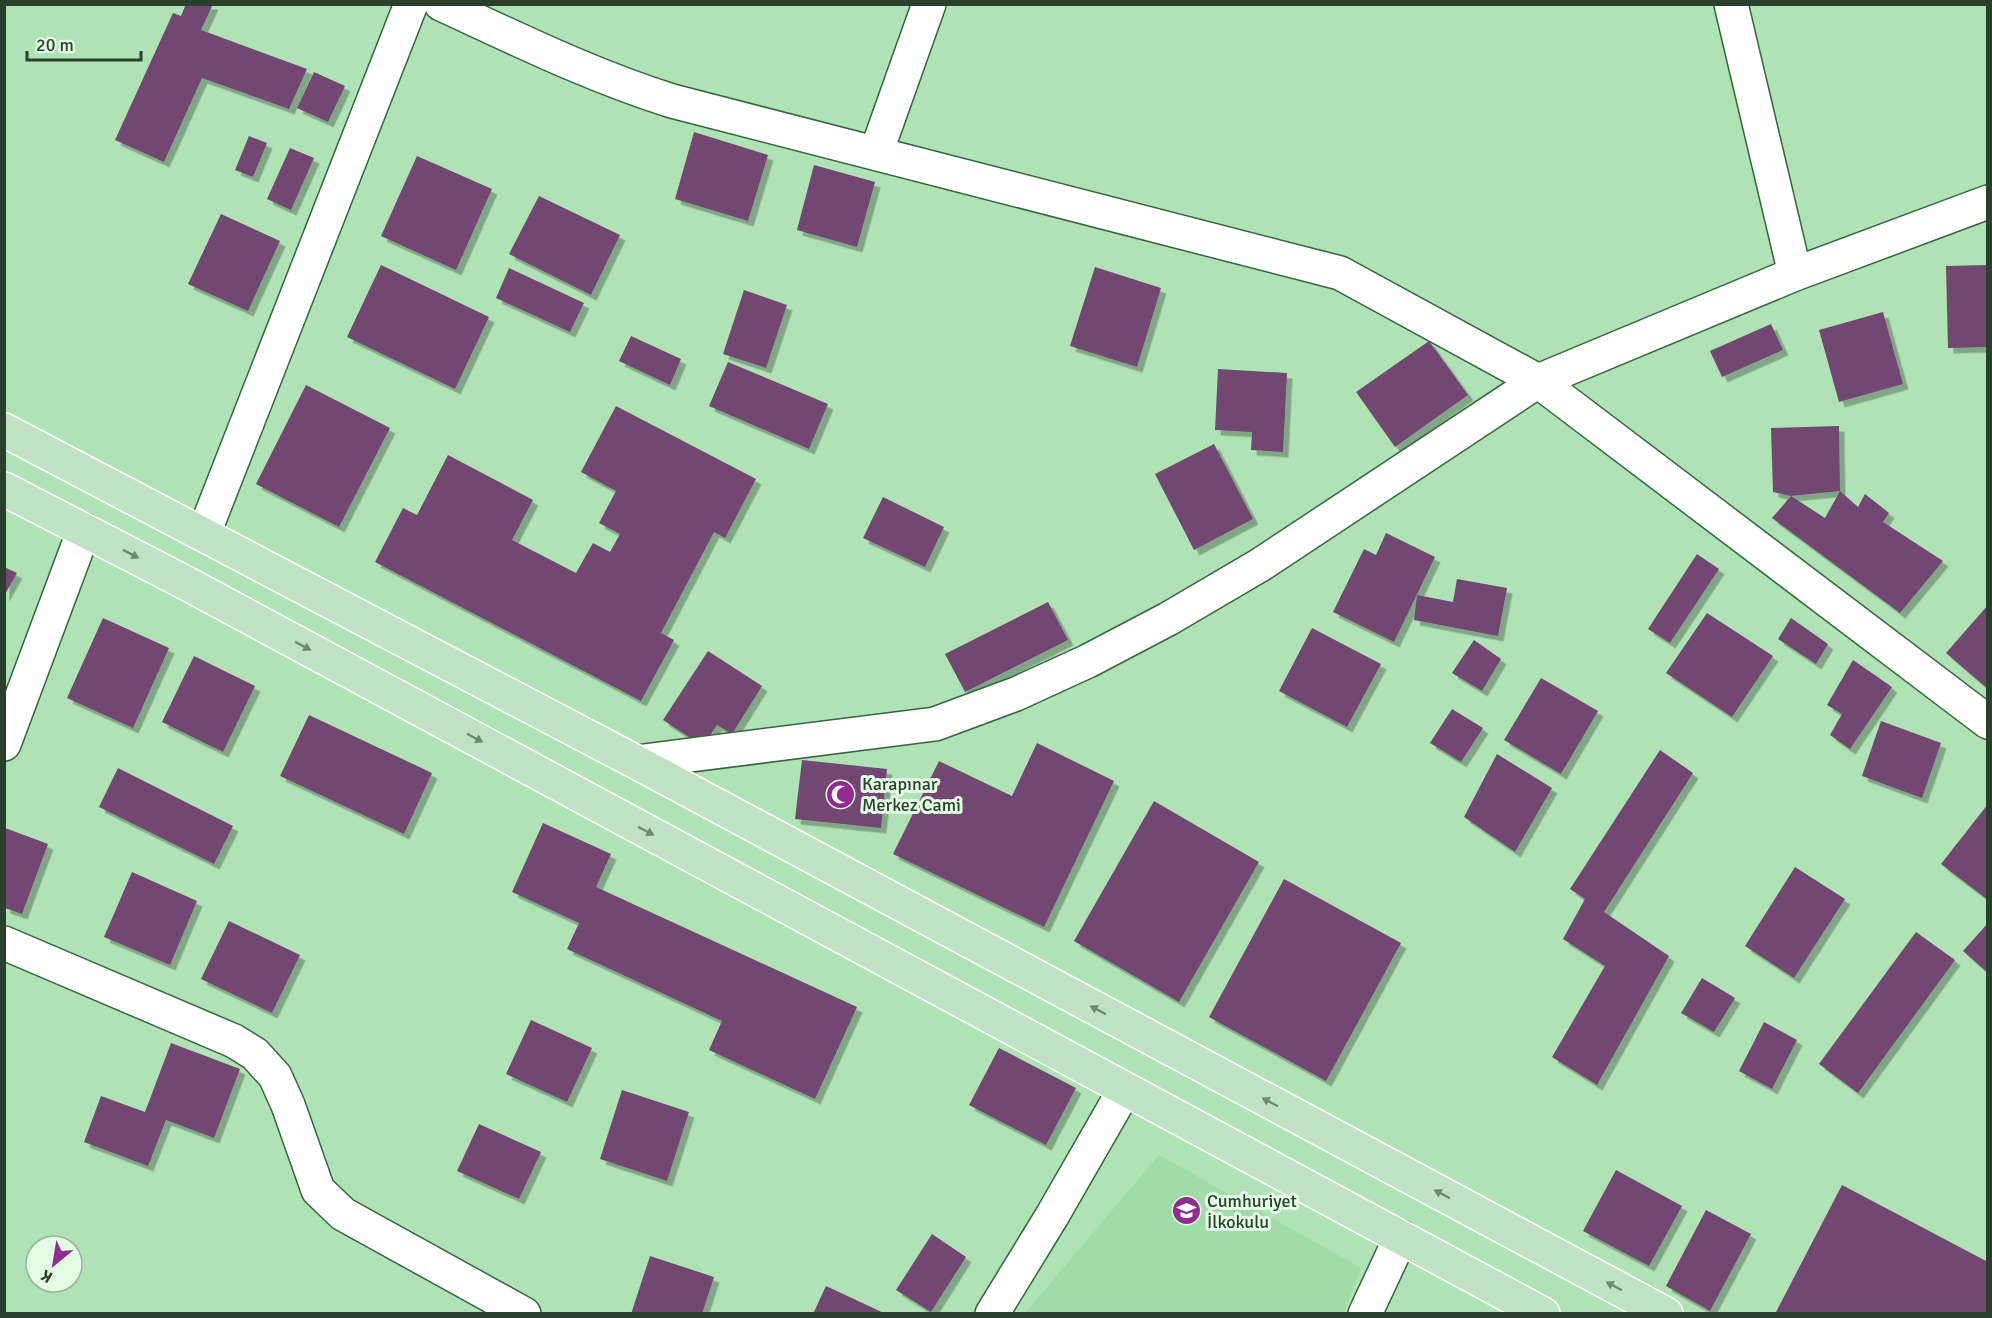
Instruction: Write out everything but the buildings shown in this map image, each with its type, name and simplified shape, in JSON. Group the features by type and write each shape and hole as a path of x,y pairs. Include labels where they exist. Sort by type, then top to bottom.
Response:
{"main road":[{"path":"4,430 204,533 636,762 1665,1314"},
{"path":"84,530 103,482"},
{"path":"4,489 184,582 1543,1314"},
{"path":"184,582 204,533"}],"street":[{"path":"204,533 411,4"},
{"path":"441,4 583,70 629,88 1340,273 1538,381 1988,722"},
{"path":"876,153 929,4"},
{"path":"1731,4 1795,274"},
{"path":"636,762 934,724 1016,694 1098,656 1168,619 1260,565 1538,381 1795,274 1988,202"},
{"path":"4,744 84,530"},
{"path":"4,943 234,1041 255,1054 275,1076 318,1190 326,1198 343,1214 524,1314"},
{"path":"992,1314 1125,1089"},
{"path":"1365,1314 1401,1237"}],"shaded area":[{"name":"Cumhuriyet İlkokulu","path":"1159,1155 1361,1268 1344,1313 1025,1313"}],"place":[{"name":"Karapınar Merkez Cami","path":"841,794"},
{"name":"Cumhuriyet İlkokulu","path":"1186,1211"}]}
